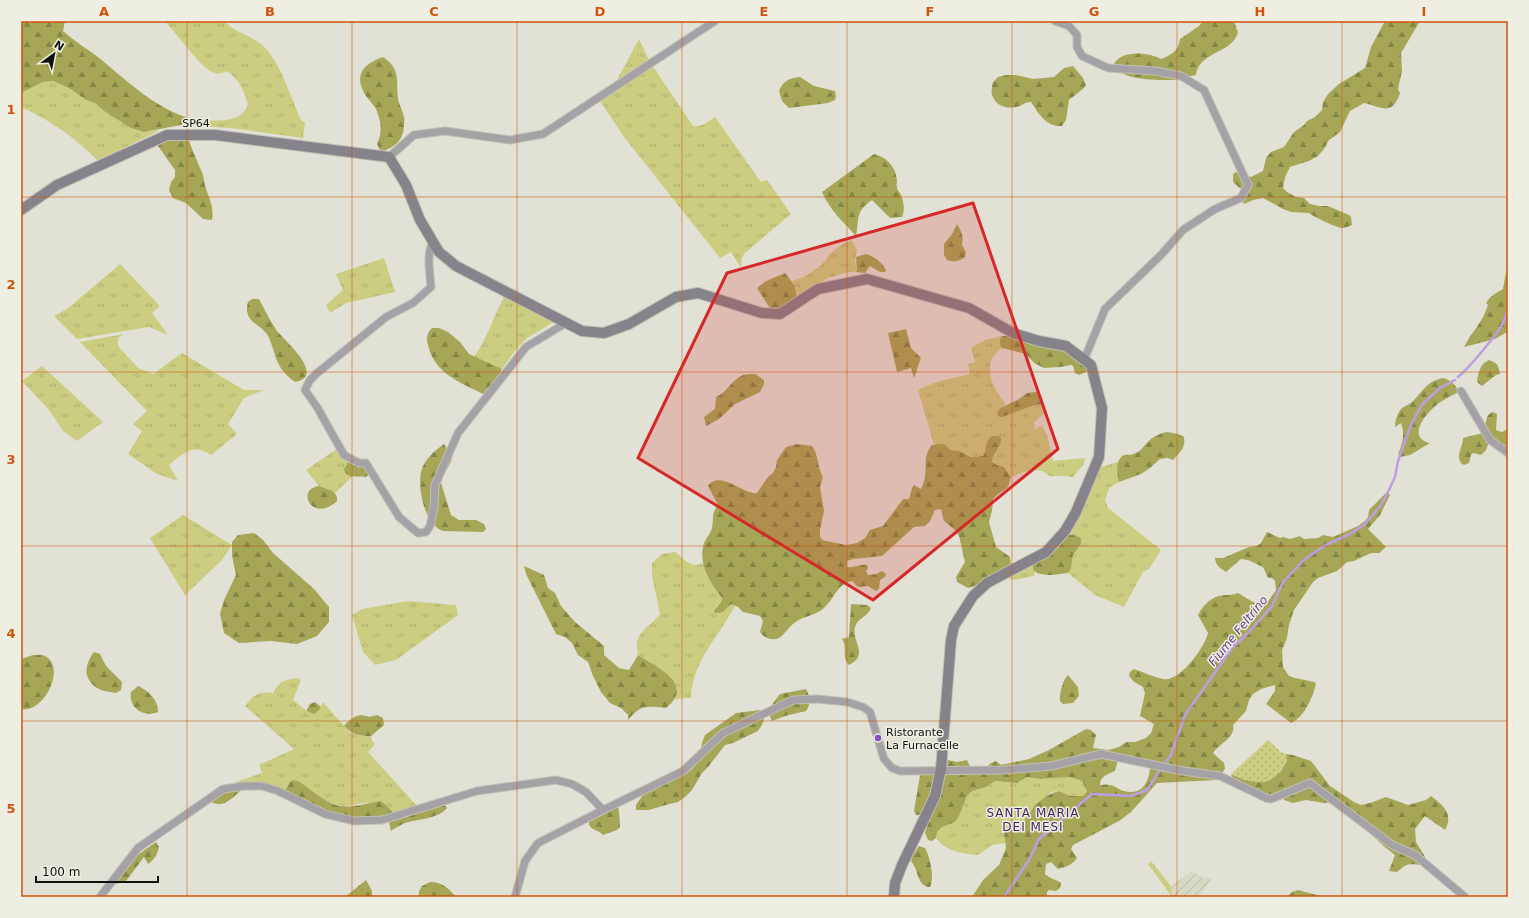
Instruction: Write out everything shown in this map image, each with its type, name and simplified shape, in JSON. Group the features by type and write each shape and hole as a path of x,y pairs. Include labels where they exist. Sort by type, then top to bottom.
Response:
{"street":[{"path":"715,21 543,134 510,140 445,131 414,135 389,157 406,185 420,220 439,252 456,266 582,331 604,333 629,324 676,297 698,293 762,313 780,314 818,289 867,279 969,308 1013,333 1039,342 1066,346 1091,365 1102,408 1099,457 1076,512 1056,544 1032,560 987,583 973,596 954,626 951,640 941,769 935,796 895,883 894,897"},
{"path":"1055,21 1069,26 1077,35 1077,47 1082,56 1108,68 1156,71 1181,76 1204,90 1248,186 1241,198 1215,209 1183,230 1161,255 1105,309 1084,360"},
{"name":"SP64","path":"21,210 57,185 167,135 215,135 389,157"},
{"path":"433,242 429,254 431,287 413,303 386,318 316,374 310,380 305,390 317,407 344,454 360,464 366,462 400,517 418,533 426,532 430,526 434,508 435,485 458,433 526,347 566,323"},
{"path":"1461,391 1490,440 1508,453"},
{"path":"515,897 525,861 538,843 683,772 722,733 793,700 817,699 846,702 863,707 870,712 884,759 892,768 900,771 941,769 1004,770 1051,766 1102,754 1183,771 1220,776 1271,799 1310,783 1392,845 1415,855 1465,897"},
{"path":"100,897 138,848 223,789 244,786 262,786 278,791 325,814 354,821 382,820 477,791 556,780 572,784 586,792 603,810"}],"highlighted area":[{"path":"973,203 1058,449 873,600 638,458 727,273"}],"shaded area":[{"path":"1192,871 1201,877 1211,879 1200,897 1172,897 1171,886"}],"green space":[{"path":"21,21 65,21 63,31 146,96 173,112 202,121 144,132 131,128 104,111 95,103 86,100 69,88 53,81 43,82 21,93"},
{"path":"165,21 224,21 261,44 279,68 301,120 305,123 303,138 231,128 184,125 203,121 235,118 245,111 248,105 243,90 235,78 227,71 216,73 207,69"},
{"path":"1203,21 1234,21 1238,33 1228,46 1208,57 1200,64 1196,75 1177,80 1141,79 1125,75 1113,66 1121,57 1128,54 1149,55 1161,59 1168,56 1174,52 1180,39 1199,26"},
{"path":"1385,21 1420,21 1401,53 1402,71 1398,89 1400,93 1397,101 1389,108 1380,108 1364,103 1350,111 1340,132 1329,140 1318,156 1309,161 1290,167 1285,177 1283,188 1296,197 1304,198 1310,204 1328,206 1349,215 1351,217 1352,225 1342,228 1325,222 1309,213 1291,212 1283,209 1263,198 1244,204 1241,200 1243,191 1233,182 1233,175 1235,172 1251,177 1263,171 1266,158 1271,152 1284,147 1294,132 1322,110 1323,102 1328,94 1339,84 1365,68 1371,47"},
{"path":"639,39 649,60 617,80"},
{"path":"383,57 389,61 395,71 398,99 404,120 400,140 394,146 381,152 377,144 381,131 379,118 376,109 362,89 360,76 365,67"},
{"path":"652,65 693,126 702,125 715,117 761,182 767,180 791,214 745,253 742,258 741,268 731,252 720,258 624,137 600,101"},
{"path":"1073,66 1083,78 1086,85 1069,100 1066,120 1062,126 1056,126 1047,122 1031,102 1009,108 996,102 992,95 993,82 998,77 1016,75 1033,79 1054,77 1064,68"},
{"path":"800,77 814,86 835,91 835,100 828,103 789,108 782,101 779,91 782,85 787,81"},
{"path":"53,81 69,88 86,100 95,103 104,111 144,132 160,130 98,161 62,130 21,107 21,93 43,82"},
{"path":"188,135 202,173 211,204 212,220 203,219 186,203 173,198 169,190 171,182 175,177 175,170 158,146 162,140"},
{"path":"874,154 887,160 893,167 897,181 897,188 903,201 904,212 902,217 890,218 872,200 860,212 856,236 832,210 822,192"},
{"path":"957,224 961,231 963,242 962,245 966,252 965,257 959,261 947,260 944,255 944,244 952,234"},
{"path":"852,240 857,250 855,261 857,271 828,278 796,298 797,292 792,281 805,276 814,270 836,249"},
{"path":"866,254 880,262 886,270 885,272 880,272 870,266 865,273 855,272 857,271 856,257"},
{"path":"384,258 395,292 346,303 330,313 326,305 343,290 336,274"},
{"path":"120,264 160,306 152,313 168,335 149,327 77,339 54,316 67,309"},
{"path":"1508,269 1508,334 1507,332 1495,339 1464,347 1486,312 1488,305 1486,303 1493,295 1503,289 1506,272"},
{"path":"785,273 795,287 796,298 778,310 771,310 757,288 766,281"},
{"path":"505,295 557,320 526,339 514,352 502,369 474,357"},
{"path":"252,299 259,299 277,331 301,358 307,373 304,378 295,382 282,369 277,361 267,334 252,321 247,313 248,302"},
{"path":"432,328 439,328 448,332 460,342 469,354 502,369 485,395 458,382 436,363 431,355 427,340 427,336"},
{"path":"906,329 911,348 921,358 914,378 911,368 897,372 888,333"},
{"path":"124,334 118,338 118,346 138,368 153,374 182,353 244,390 264,390 244,398 228,424 237,434 211,455 199,450 188,451 169,465 178,481 157,474 128,454 142,431 133,424 147,411 80,342"},
{"path":"1002,336 1000,339 1000,345 1002,348 995,354 991,361 990,369 990,376 993,384 1006,405 1001,408 1025,408 1041,404 1046,412 1034,422 1035,429 1042,425 1048,438 1053,461 1085,458 1084,464 1072,478 1064,476 1050,476 1038,470 1026,471 1011,477 1007,471 992,462 992,458 1001,442 986,449 983,456 971,457 959,451 950,450 946,445 934,445 918,390 936,382 970,374 968,364 975,362 971,348 985,340"},
{"path":"1002,336 1010,336 1064,349 1087,367 1088,371 1079,375 1075,373 1073,366 1071,365 1044,368 1034,363 1026,354 1002,348 1000,345 1000,339"},
{"path":"1489,360 1498,365 1500,374 1496,375 1482,386 1477,382 1479,372 1483,364"},
{"path":"42,366 103,422 77,441 63,431 49,410 22,381"},
{"path":"755,374 764,380 764,384 760,392 735,404 719,419 706,426 704,417 715,409 716,397 723,393 739,377"},
{"path":"1443,378 1452,383 1459,392 1434,407 1421,424 1419,435 1423,440 1430,443 1410,455 1400,457 1398,454 1403,434 1401,423 1395,427 1398,413 1402,408 1411,403 1428,385"},
{"path":"1037,392 1041,404 1002,417 998,416 997,412 1001,408 1027,393"},
{"path":"1492,412 1497,414 1496,430 1502,432 1508,429 1508,449 1490,437 1485,430 1487,418"},
{"path":"1167,432 1184,437 1183,447 1173,460 1168,458 1160,459 1141,474 1119,482 1117,466 1121,457 1136,453 1154,437"},
{"path":"1483,433 1489,442 1486,450 1481,455 1473,453 1469,463 1464,465 1462,464 1459,454 1463,438"},
{"path":"992,436 1001,438 1001,441 992,462 1004,467 1011,477 1008,487 993,499 989,522 996,547 1010,557 1011,565 985,581 968,588 957,582 956,577 965,562 959,536 955,530 944,521 941,509 935,510 930,521 925,526 914,527 882,556 847,561 847,567 867,565 868,568 866,571 868,575 876,574 882,571 886,574 885,577 880,580 879,589 876,591 868,586 858,587 852,581 847,583 839,588 828,604 821,610 797,621 779,638 771,639 764,636 760,632 763,621 760,616 743,612 738,607 731,604 723,612 715,613 714,611 721,602 722,598 714,587 704,568 702,554 704,544 712,528 714,511 718,505 708,486 713,482 719,480 732,484 746,491 757,493 768,477 773,473 777,460 786,447 797,444 812,446 816,453 823,477 820,487 824,511 820,536 822,540 846,545 857,543 865,538 870,530 883,526 903,499 909,499 914,485 921,489 925,479 927,452 932,445 946,445 950,450 959,451 971,457 983,456 987,443"},
{"path":"444,444 452,457 441,483 451,515 459,520 476,520 484,524 486,529 483,532 443,531 436,527 426,512 421,492 421,473 427,459"},
{"path":"338,448 354,462 349,476 353,476 335,493 319,486 306,470"},
{"path":"349,461 365,465 368,475 366,477 350,476 347,474 344,469"},
{"path":"1118,462 1117,471 1119,482 1109,488 1105,500 1108,508 1161,550 1149,569 1143,572 1124,607 1095,595 1068,573 1071,569 1073,555 1081,544 1067,535 1098,468"},
{"path":"319,486 334,492 337,497 337,501 328,507 320,509 314,507 310,503 308,493 312,488"},
{"path":"1387,492 1390,495 1380,515 1368,529 1386,547 1379,553 1371,553 1354,561 1347,562 1337,571 1318,578 1313,582 1294,610 1289,625 1287,638 1282,650 1283,667 1289,676 1314,682 1316,684 1304,712 1296,720 1291,723 1266,704 1275,691 1275,685 1261,689 1253,694 1249,700 1246,711 1233,725 1230,736 1213,753 1224,763 1225,769 1217,780 1157,783 1131,812 1119,821 1073,845 1071,849 1077,858 1071,864 1058,869 1051,862 1046,864 1045,874 1061,883 1060,888 1056,891 1049,890 1047,892 1047,897 972,897 983,880 999,865 1006,848 1004,833 1013,826 1022,827 1036,804 1047,796 1059,791 1070,796 1083,796 1087,791 1082,781 1070,777 1040,779 1027,777 1017,783 995,781 986,787 972,791 967,796 955,822 942,827 937,832 936,838 932,841 928,840 925,833 944,763 948,760 957,762 967,760 972,771 983,771 991,763 996,761 1001,765 1029,759 1049,750 1086,729 1091,730 1096,735 1093,748 1109,750 1119,747 1126,742 1135,742 1146,738 1151,733 1154,724 1140,716 1145,693 1143,687 1134,682 1129,676 1130,672 1134,669 1152,676 1169,679 1183,670 1197,655 1202,647 1208,633 1198,615 1209,601 1219,596 1238,593 1261,605 1267,603 1276,590 1275,581 1272,578 1268,578 1263,567 1248,560 1241,559 1226,572 1217,565 1215,558 1223,558 1249,547 1257,546 1261,543 1267,532 1280,538 1283,537 1290,539 1300,536 1304,539 1318,538 1323,535 1333,537 1358,526 1365,521 1368,517 1369,510","holes":["1118,760 1150,767 1144,786 1136,791 1124,791 1111,785 1100,785 1103,777 1115,771"]},
{"path":"183,515 232,545 222,560 185,595 150,538"},
{"path":"254,533 263,540 273,553 314,589 329,607 329,622 317,636 297,644 271,641 239,643 224,633 220,614 224,600 236,575 232,556 232,542 238,535"},
{"path":"1067,535 1074,535 1081,538 1081,544 1073,555 1071,569 1068,573 1045,575 1033,570 1033,564 1052,552"},
{"path":"675,552 691,564 698,565 703,563 715,589 722,598 721,602 716,607 723,612 731,604 735,606 701,661 696,673 691,698 674,699 677,694 650,662 638,655 637,642 644,630 660,614 652,576 652,563 662,554"},
{"path":"1033,564 1033,570 1035,573 1034,576 1015,580 1005,577"},
{"path":"524,566 544,575 548,588 555,593 561,606 575,622 604,646 604,655 619,668 629,670 638,655 655,665 670,677 675,684 677,692 674,700 666,708 644,707 637,711 628,720 628,715 621,708 610,703 601,692 588,662 578,655 572,643 565,637 556,634 526,574"},
{"path":"408,601 456,605 458,615 396,660 375,665 363,652 352,615 362,609"},
{"path":"851,604 867,605 871,608 868,614 860,619 856,624 854,632 859,652 855,661 849,665 845,658 844,642 842,639 849,637"},
{"path":"94,652 100,654 106,666 122,682 121,690 116,693 101,690 89,680 86,671"},
{"path":"33,655 44,655 51,662 54,670 53,679 45,697 38,704 30,709 21,709 21,659"},
{"path":"1068,675 1078,687 1079,696 1073,703 1063,704 1060,701 1061,691 1064,680"},
{"path":"297,678 301,680 293,700 307,711 319,710 323,702 350,733 360,736 371,736 372,741 375,744 368,752 418,807 394,813 371,803 348,806 334,804 289,784 284,792 278,788 260,783 234,785 233,783 262,773 259,765 294,749 245,706 251,699 260,693 273,693 283,682"},
{"path":"138,686 146,690 152,696 158,708 158,712 147,714 135,707 132,703 131,692"},
{"path":"806,689 810,700 806,711 772,721 770,717 770,710 780,694"},
{"path":"315,702 321,707 319,710 314,714 307,711 310,704"},
{"path":"761,710 764,719 758,731 733,743 725,745 702,773 692,790 685,797 678,802 649,810 636,810 636,805 642,796 650,790 675,777 684,775 691,770 698,762 705,735 736,713"},
{"path":"361,715 369,717 377,715 383,718 384,725 371,736 356,734 344,726 356,716"},
{"path":"1268,740 1281,752 1286,754 1287,761 1275,776 1263,782 1256,782 1248,781 1231,774"},
{"path":"1286,754 1311,761 1330,786 1361,805 1386,797 1408,805 1426,800 1431,796 1435,799 1446,810 1448,819 1445,830 1425,816 1415,829 1416,842 1426,861 1423,865 1409,864 1397,872 1389,871 1395,855 1364,828 1363,818 1337,802 1324,803 1306,800 1293,803 1284,800 1282,797 1265,795 1234,782 1231,774 1245,780 1275,776 1281,771 1287,761"},
{"path":"937,774 925,814 916,815 914,811 920,775"},
{"path":"1027,777 1040,779 1070,777 1082,781 1087,791 1083,796 1070,796 1059,791 1051,792 1029,812 1022,828 1013,826 1004,833 1006,843 992,845 978,855 949,849 940,843 936,838 937,832 942,827 955,822 967,796 972,791 986,787 995,781 1017,783"},
{"path":"292,780 298,781 330,803 336,805 351,806 381,801 394,813 373,819 337,817 284,792"},
{"path":"240,791 224,803 217,804 211,802 224,793"},
{"path":"445,805 447,808 443,812 433,817 405,823 391,831 389,822"},
{"path":"618,806 620,827 617,830 603,835 589,825 589,822"},
{"path":"156,842 159,847 156,855 148,864 144,857 126,881 112,885 136,856"},
{"path":"919,846 925,848 930,862 932,879 930,887 926,886 920,881 911,861 912,856"},
{"path":"1151,861 1171,886 1172,897 1148,864"},
{"path":"366,880 372,891 372,897 345,897"},
{"path":"430,882 438,883 444,886 456,897 419,897 419,891 422,886"},
{"path":"1298,890 1324,897 1287,897 1292,892"}],"waterway":[{"name":"Fiume Feltrino","path":"1458,377 1495,336 1503,323 1508,309"},
{"name":"Fiume Feltrino","path":"1165,763 1171,755 1185,715 1232,648 1249,632 1272,606 1283,582 1305,559 1324,546 1350,534 1365,524 1381,505 1395,477 1398,461 1411,425 1421,406 1440,388 1455,380"},
{"name":"Fiume Feltrino","path":"1004,897 1029,860 1039,839 1092,794 1131,796 1147,790 1160,770"}],"place":[{"name":"Ristorante La Furnacelle","path":"878,738"}],"district":[{"name":"SANTA MARIA DEI MESI","path":"1033,820"}]}
